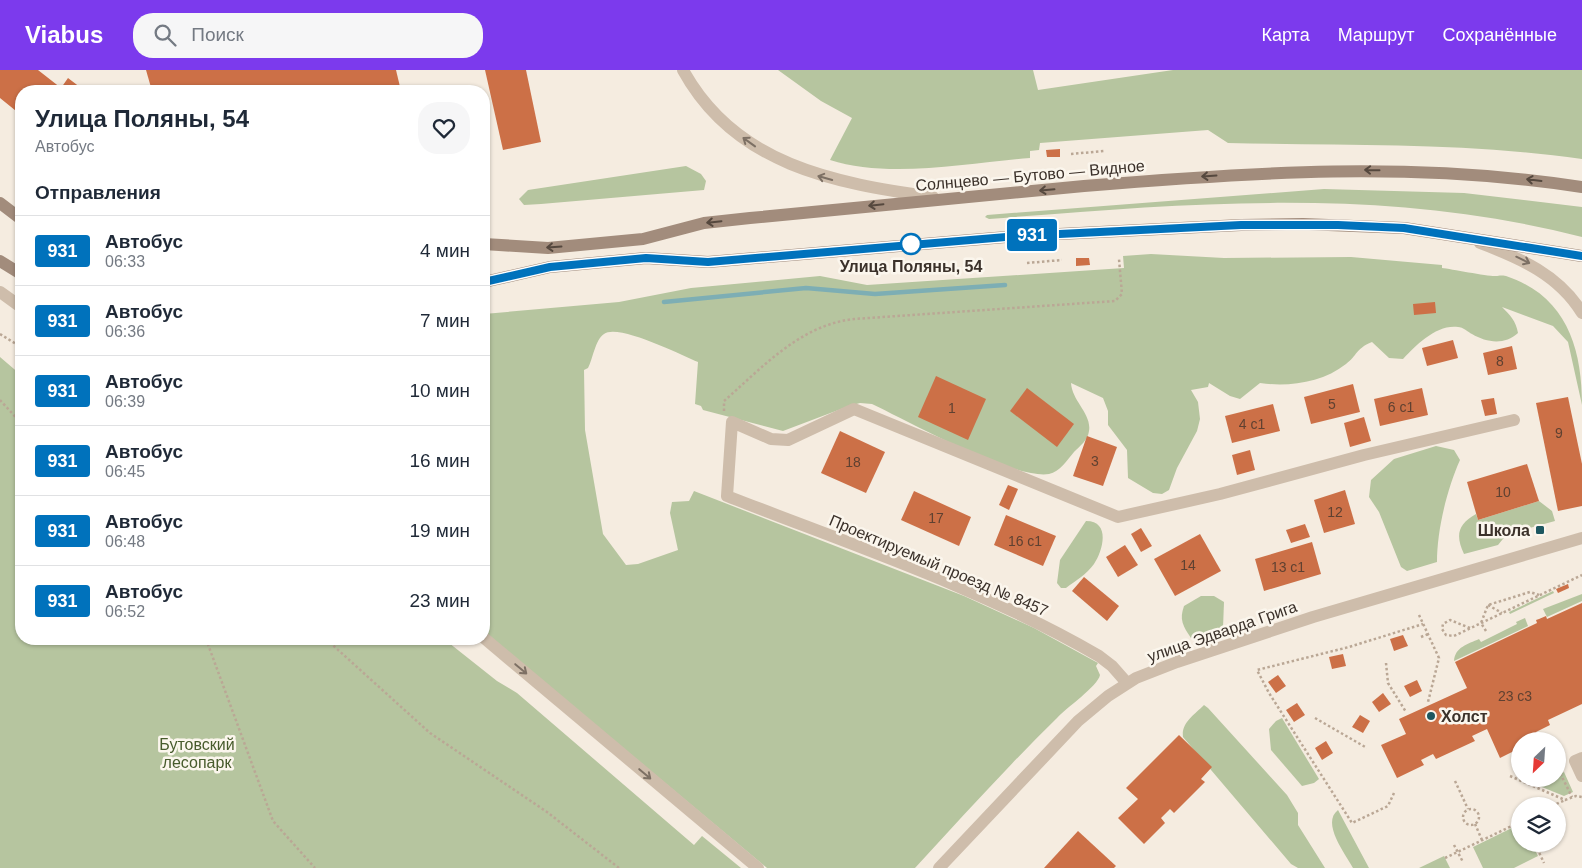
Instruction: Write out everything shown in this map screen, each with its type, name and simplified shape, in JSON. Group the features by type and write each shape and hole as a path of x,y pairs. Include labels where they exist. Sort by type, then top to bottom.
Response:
{"main road":[{"name":"Солнцево — Бутово — Видное","path":"490,244 548,248 644,239 704,223 942,199 1230,174 1415,170 1488,175 1582,187"},
{"path":"0,204 15,215"},
{"path":"490,281 550,267 646,258 708,262 1001,237 1142,229 1303,224 1404,228 1582,256"},
{"path":"0,261 15,270"}],"street":[{"path":"682,70 699,94 720,118 748,141 775,158 828,179 942,199"},
{"path":"1444,233 1480,243 1532,265 1562,287 1582,313"},
{"path":"0,292 15,303"},
{"path":"732,422 771,439 788,440 854,409 1118,517 1220,494 1364,455 1514,420"},
{"name":"Проектируемый проезд № 8457","path":"732,422 727,496 924,572 1010,609 1099,656 1112,666 1127,683"},
{"name":"улица Эдварда Грига","path":"939,868 1067,731 1100,702 1127,683 1177,662 1313,617 1582,538"},
{"path":"490,643 758,868"},
{"path":"1582,758 1575,761 1582,776"}],"path":[{"path":"1072,154 1104,151"},
{"path":"732,422 724,412 724,401 788,346 825,324 854,319 1115,301 1122,294 1119,259"},
{"path":"1027,263 1062,260"},
{"path":"0,334 15,343"},
{"path":"0,400 15,416"},
{"path":"1470,628 1450,620 1443,624 1442,629 1444,634 1451,636 1470,628 1481,623 1582,575"},
{"path":"1488,605 1530,592 1539,595"},
{"path":"1488,605 1502,613"},
{"path":"1481,623 1488,605"},
{"path":"1419,616 1439,658 1428,702"},
{"path":"1481,623 1486,631"},
{"path":"1394,793 1388,806 1352,823 1269,693 1257,670 1349,647 1423,624"},
{"path":"1420,637 1428,634"},
{"path":"208,645 273,821 315,868"},
{"path":"333,645 430,733 547,812 619,868"},
{"path":"1386,663 1388,683 1406,712"},
{"path":"1315,718 1367,748"},
{"path":"1510,776 1558,797"},
{"path":"1455,781 1468,809"},
{"path":"1566,784 1572,796"},
{"path":"1566,799 1572,796 1582,797"},
{"path":"1468,809 1463,815 1464,820 1468,824 1475,824"},
{"path":"1468,809 1474,809 1479,814 1479,819 1475,824"},
{"path":"1475,824 1482,840"},
{"path":"1445,858 1511,826"},
{"path":"1454,845 1463,862"},
{"path":"1539,852 1544,863"}],"green space":[{"path":"778,70 1033,70 1038,90 1173,70 1582,70 1582,159 1449,147 1228,143 1208,130 1040,143 1039,150 1030,151 1030,158 956,166 903,169 853,166 830,160 852,118 821,101"},
{"path":"686,166 701,174 706,181 704,190 524,205 519,199 528,190"},
{"path":"1324,189 1464,193 1582,207 1582,237 1508,221 1434,210 1360,205 1287,203 1213,204 989,219 985,217 987,215"},
{"path":"1151,254 1224,258 1351,257 1442,265 1442,268 1493,276 1506,276 1526,285 1543,296 1556,310 1566,326 1574,344 1579,363 1582,405 1568,342 1553,326 1502,307 1514,322 1518,333 1502,341 1490,341 1462,328 1450,327 1435,332 1403,359 1389,358 1372,342 1362,347 1346,364 1326,376 1293,384 1260,383 1240,399 1230,396 1209,383 1208,387 1191,390 1198,402 1200,419 1197,431 1177,468 1169,490 1162,494 1153,493 1128,478 1127,450 1108,425 1108,411 1103,398 1071,383 1072,390 1088,419 1089,431 1087,437 1057,471 1049,474 1033,473 1012,468 961,448 872,404 860,403 849,406 783,431 703,410 701,406 695,404 698,362 635,336 611,332 604,334 596,345 588,368 584,370 585,430 603,534 626,565 638,564 678,550 670,513 672,502 689,501 694,491 964,596 1034,628 1098,663 1096,666 1100,675 1094,685 1061,714 915,868 767,868 490,637 490,313 619,302 691,288 820,276 867,285 1124,268 1123,256"},
{"name":"Бутовский лесопарк","path":"0,357 15,370 15,645 452,645 497,681 517,693 694,845 702,836 741,868 0,868"},
{"path":"1436,446 1454,450 1460,460 1444,510 1437,550 1437,562 1407,571 1401,567 1379,512 1369,497 1371,480 1394,459"},
{"path":"1539,501 1552,511 1555,521 1507,534 1498,545 1464,554 1459,536 1462,526 1470,518 1476,514 1478,520"},
{"path":"1086,521 1094,522 1102,531 1103,538 1100,552 1088,571 1066,588 1061,588 1057,583 1060,560"},
{"path":"1553,591 1554,593 1510,614 1509,612"},
{"path":"1582,594 1582,601 1547,617 1543,609"},
{"path":"1201,596 1214,596 1224,602 1223,628 1191,638 1183,623 1184,606"},
{"path":"1525,618 1528,626 1454,661 1459,649 1479,639 1481,642"},
{"path":"1204,705 1287,795 1298,813 1298,825 1325,868 1298,868 1291,864 1183,737 1186,723"},
{"path":"1282,718 1319,779 1314,783 1302,786 1271,750 1269,729 1276,721"},
{"path":"1566,776 1573,792 1564,796 1544,788 1566,788"},
{"path":"1338,810 1369,868 1353,868 1340,846 1333,830 1332,822 1333,816"},
{"path":"1511,828 1511,852 1536,852 1538,856 1514,868 1483,868 1473,847"},
{"path":"1444,856 1450,868 1419,868"}],"building":[{"path":"0,70 38,70 57,85 15,85 15,110 0,98"},
{"path":"146,70 396,70 400,85 150,85"},
{"path":"485,70 526,70 541,142 503,150 490,85 488,85"},
{"path":"68,78 77,85 63,85"},
{"path":"1060,149 1060,157 1047,157 1046,150"},
{"path":"1076,258 1089,258 1090,265 1076,266"},
{"path":"1435,302 1436,313 1414,315 1413,304"},
{"path":"1453,340 1458,358 1427,366 1422,348"},
{"path":"1512,346 1517,369 1488,375 1483,353"},
{"path":"936,376 986,399 968,440 918,417"},
{"path":"1353,384 1360,412 1311,424 1304,397"},
{"path":"1027,388 1074,424 1057,447 1010,411"},
{"path":"1422,388 1428,415 1380,426 1374,399"},
{"path":"1568,397 1582,464 1582,506 1558,511 1536,403"},
{"path":"1494,398 1497,414 1485,416 1481,400"},
{"path":"1273,404 1280,431 1232,443 1225,416"},
{"path":"1364,417 1371,441 1350,447 1344,423"},
{"path":"840,431 885,452 866,493 821,473"},
{"path":"1087,436 1117,447 1103,486 1073,476"},
{"path":"1250,450 1255,470 1237,475 1232,455"},
{"path":"1527,464 1539,501 1478,520 1467,482"},
{"path":"1008,485 1018,489 1009,510 999,505"},
{"path":"1345,490 1355,524 1324,533 1314,500"},
{"path":"914,491 971,517 959,546 901,520"},
{"path":"1006,515 1056,536 1043,566 994,545"},
{"path":"1305,524 1310,537 1291,543 1286,530"},
{"path":"1141,528 1152,546 1141,552 1131,534"},
{"path":"1200,534 1221,571 1175,596 1154,559"},
{"path":"1312,542 1321,574 1264,591 1255,559"},
{"path":"1125,545 1138,565 1118,577 1106,557"},
{"path":"1084,577 1119,606 1107,621 1072,591"},
{"path":"1568,584 1569,588 1558,593 1556,589"},
{"path":"1582,603 1582,704 1548,720 1550,725 1536,732 1511,732 1511,752 1500,758 1487,729 1472,736 1475,741 1436,759 1433,754 1421,760 1424,765 1397,778 1381,745 1406,734 1399,719 1467,688 1455,662 1537,623 1536,620 1546,616 1547,619"},
{"path":"1403,635 1408,646 1394,651 1390,639"},
{"path":"1343,654 1346,666 1332,669 1329,657"},
{"path":"1278,675 1286,686 1276,693 1268,682"},
{"path":"1417,680 1422,691 1410,697 1404,686"},
{"path":"1383,693 1391,704 1379,712 1372,702"},
{"path":"1297,703 1305,715 1294,722 1286,710"},
{"path":"1360,715 1370,721 1363,733 1352,727"},
{"path":"1179,735 1212,767 1201,779 1205,782 1174,813 1170,809 1161,818 1165,823 1144,844 1118,818 1138,799 1126,788"},
{"path":"1326,741 1333,753 1322,760 1315,748"},
{"path":"1078,831 1116,866 1114,868 1044,868"}],"waterway":[{"path":"664,302 806,288 875,294 1005,285"}],"bus line":[{"name":"931","path":"490,281 550,267 646,258 708,262 1019,236 1241,225 1303,224 1404,228 1582,256"}],"place":[{"name":"Улица Поляны, 54","path":"911,244"},
{"name":"Школа","path":"1540,530"},
{"name":"Холст","path":"1431,716"}]}
